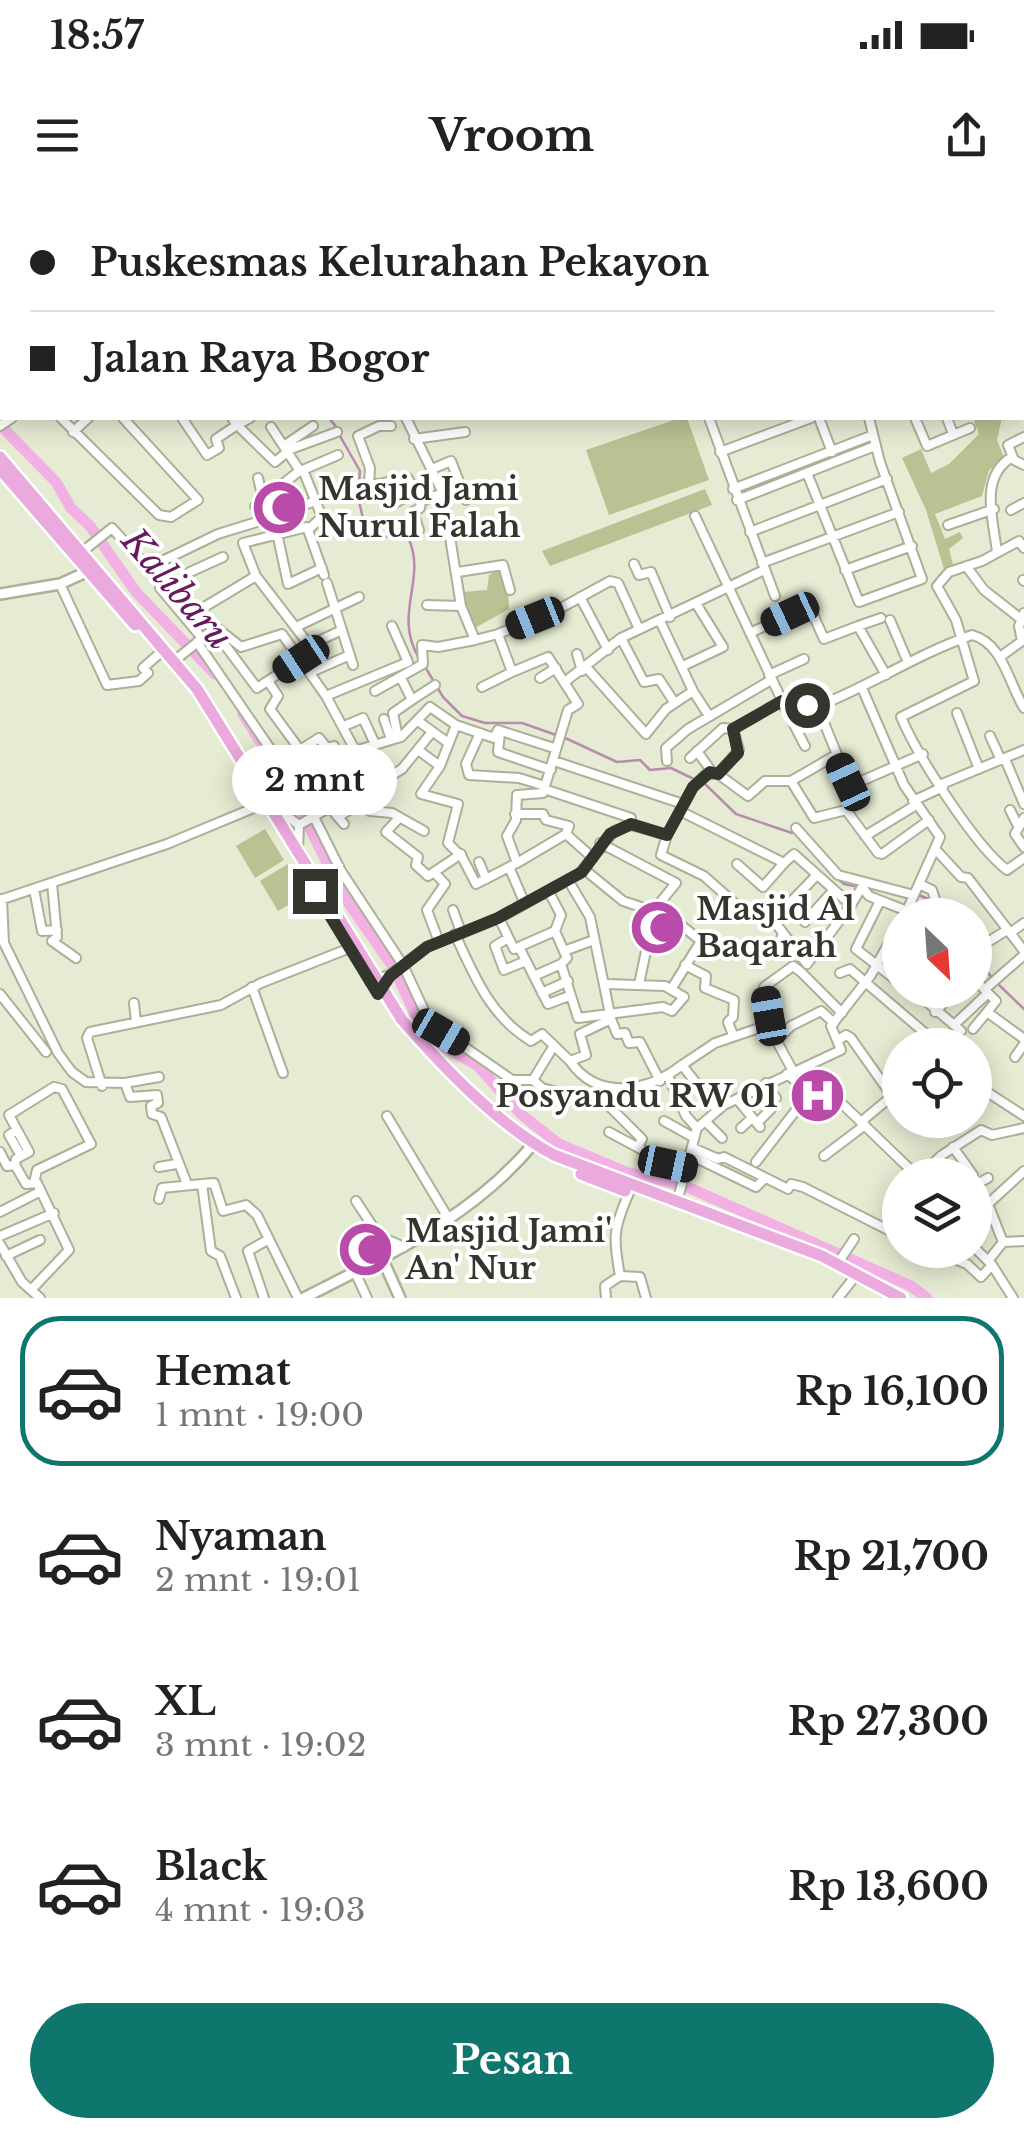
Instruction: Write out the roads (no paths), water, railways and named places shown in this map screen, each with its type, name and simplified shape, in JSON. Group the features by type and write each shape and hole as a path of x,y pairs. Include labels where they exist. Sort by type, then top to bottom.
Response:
{"highway":[{"path":"0,457 82,552 91,570"},
{"path":"0,470 91,570 182,653 350,948 388,974"},
{"path":"265,804 388,974"},
{"path":"388,974 381,993 412,1042 532,1146 630,1193 789,1249 901,1298"},
{"path":"532,1146 841,1257 857,1276 888,1298"}],"street":[{"path":"62,420 159,516 175,516 198,497 125,420"},
{"path":"73,432 86,420"},
{"path":"183,420 207,455 219,448 216,439 234,421 275,462 313,426"},
{"path":"367,420 371,429"},
{"path":"407,420 442,492 461,606 475,640"},
{"path":"710,420 775,596"},
{"path":"720,452 806,420"},
{"path":"820,420 832,452"},
{"path":"807,473 861,602 923,578 876,446 871,420"},
{"path":"916,420 926,446 970,428"},
{"path":"948,420 953,434"},
{"path":"391,426 371,429 358,440 368,462 369,484 407,477 420,496 420,508 412,512 419,530"},
{"path":"271,427 302,470 322,518 309,528 276,532 243,543 256,576 316,654"},
{"path":"286,449 336,432"},
{"path":"414,439 466,432"},
{"path":"733,489 873,436"},
{"path":"1024,438 1008,445 1012,457 1024,465"},
{"path":"737,500 876,446"},
{"path":"263,503 281,497 279,487 302,470 338,455"},
{"path":"432,469 464,455"},
{"path":"998,552 991,476 1012,457"},
{"path":"451,460 466,500"},
{"path":"258,478 263,503 276,516 288,584 324,575"},
{"path":"750,532 887,479"},
{"path":"380,484 388,506 442,492"},
{"path":"82,552 113,528 143,562 152,558 160,562 188,547 315,501"},
{"path":"1011,510 1024,504"},
{"path":"948,525 994,509"},
{"path":"566,681 640,628 697,605 763,567 899,512"},
{"path":"448,518 460,514"},
{"path":"695,516 727,590 805,746"},
{"path":"309,528 353,665"},
{"path":"1022,543 949,572 936,588 962,638 974,681 901,716 954,807 1004,868 1024,858"},
{"path":"845,570 912,546"},
{"path":"188,547 200,567"},
{"path":"190,572 223,557"},
{"path":"634,564 640,574 650,572 670,618"},
{"path":"458,572 503,565 510,590"},
{"path":"966,566 978,585 1022,616 1022,641 1000,658"},
{"path":"0,594 60,584 91,570"},
{"path":"256,576 200,609 256,688 301,659"},
{"path":"375,690 422,664 423,645 438,648 498,634 610,580 618,584 640,628"},
{"path":"60,584 107,685 140,680 148,673 144,668 182,653 214,629"},
{"path":"160,588 182,653 267,739 306,821 341,871 388,974 434,1028 506,1077 532,1080 542,1088 608,1105 642,1139 640,1145"},
{"path":"296,627 360,597"},
{"path":"580,597 608,650"},
{"path":"683,666 722,647 697,605"},
{"path":"427,606 461,606"},
{"path":"811,610 824,639 886,619 907,660"},
{"path":"750,633 790,614"},
{"path":"660,622 709,716"},
{"path":"326,696 408,662 392,626"},
{"path":"858,626 886,675"},
{"path":"214,629 241,648 280,633 311,672 355,750"},
{"path":"310,644 342,630"},
{"path":"498,634 512,672"},
{"path":"836,755 792,781 765,780 746,796 694,755 722,728 733,729 784,705 816,708 862,688 907,660 962,638 977,636 1000,658 1023,703"},
{"path":"622,638 644,682 659,679 674,702"},
{"path":"577,654 584,669 645,734 674,702 693,691"},
{"path":"311,672 350,655"},
{"path":"482,687 547,656 566,681 578,705 568,710 550,758 553,766 544,789"},
{"path":"667,762 667,746 804,658"},
{"path":"540,678 556,668"},
{"path":"402,678 412,700"},
{"path":"268,681 278,696 270,709 300,750 319,738 327,748 334,745 352,786 306,821 298,850"},
{"path":"395,738 393,714 435,684"},
{"path":"862,688 914,803 940,837 937,851 912,898"},
{"path":"338,756 395,738 429,707 456,725 480,734 494,738 501,731"},
{"path":"792,781 814,818 846,810 852,803 850,786 816,708"},
{"path":"956,713 979,769"},
{"path":"344,726 362,718 375,744"},
{"path":"384,719 395,738"},
{"path":"418,721 447,742"},
{"path":"456,725 440,766 421,794 458,804 448,843 461,854 476,884 486,882 566,834 568,826 546,820 543,814 516,814"},
{"path":"733,729 739,750 715,773 699,780 667,835 662,856 704,876 748,916"},
{"path":"501,731 554,748"},
{"path":"501,731 498,751 681,808 784,863"},
{"path":"387,778 402,770 432,732"},
{"path":"480,734 466,764 469,775 518,778 617,811 632,818 631,824"},
{"path":"990,736 1024,804"},
{"path":"418,750 440,766"},
{"path":"865,836 943,786 1024,750"},
{"path":"850,786 924,754"},
{"path":"302,775 341,820 362,802 370,811 398,818 424,831"},
{"path":"525,904 507,838 518,794 544,789"},
{"path":"158,1077 102,1086 86,1082 58,1053 2,944 1,899 167,844 265,804 306,821"},
{"path":"846,810 882,854 930,820"},
{"path":"1010,810 1021,821 1015,836 1024,847"},
{"path":"398,818 386,832 418,857 416,864 428,876 461,854"},
{"path":"381,993 388,974 439,942 498,918 585,870 610,834 631,824 667,835"},
{"path":"796,828 838,875 932,890 935,898"},
{"path":"566,834 592,858"},
{"path":"600,844 675,882 655,910 638,984"},
{"path":"937,851 961,878 968,878 1024,953 992,985"},
{"path":"737,864 766,886 794,854 832,892 851,904"},
{"path":"479,862 486,882"},
{"path":"585,870 626,902 655,910 716,953"},
{"path":"434,872 445,885 427,910 439,942"},
{"path":"816,877 774,920 804,968 842,1012"},
{"path":"568,880 586,910 617,1034 625,1033 629,1043 640,1042 686,1116 698,1128"},
{"path":"52,883 57,930 52,941 76,958"},
{"path":"804,968 862,887 880,901 856,947 882,970"},
{"path":"34,889 42,932 57,930"},
{"path":"498,918 513,948 554,931 561,914 548,892"},
{"path":"805,922 832,892"},
{"path":"453,910 458,933 484,997 506,1023 531,1041 542,1034 580,1074 605,1086 634,1090 664,1079 732,1036 768,1026"},
{"path":"992,940 1024,923"},
{"path":"534,976 567,959 554,931"},
{"path":"777,952 782,936"},
{"path":"508,938 495,947 504,970 526,960"},
{"path":"564,951 594,940"},
{"path":"672,988 702,941"},
{"path":"519,947 549,1004 569,996"},
{"path":"102,1086 88,1033 221,1005 252,987 350,948"},
{"path":"679,1196 698,1128 717,1110 766,1083 839,1052 831,1028 882,956"},
{"path":"561,964 578,1018 663,1007 673,1011 684,996 672,988 607,984"},
{"path":"685,964 706,976 705,988 734,1000 734,1016 728,1022 732,1036"},
{"path":"804,968 793,966 764,988 768,1026 778,1039 790,1073 810,1092"},
{"path":"1011,966 1024,975"},
{"path":"4,970 14,967"},
{"path":"840,973 848,967 888,996 921,1028"},
{"path":"542,993 568,980"},
{"path":"252,987 282,1074"},
{"path":"0,994 46,1052"},
{"path":"134,1003 136,1022"},
{"path":"932,1008 958,1028 974,1008"},
{"path":"935,1012 939,1008"},
{"path":"974,1028 990,1008"},
{"path":"778,1039 790,1026 821,1011 834,1022"},
{"path":"987,1012 1024,1041 1015,1056"},
{"path":"570,1061 586,1055 580,1034 611,1016"},
{"path":"824,1156 891,1100 892,1094 851,1038 846,1034 838,1040"},
{"path":"532,1080 553,1047"},
{"path":"682,1065 717,1110"},
{"path":"766,1083 776,1098"},
{"path":"124,1084 130,1097 157,1096 152,1114 161,1118 176,1164"},
{"path":"0,1152 7,1166 28,1152 9,1115 59,1087 75,1108 92,1144 37,1170 34,1182"},
{"path":"756,1162 810,1092 823,1088 864,1123 896,1158"},
{"path":"992,1095 1024,1116"},
{"path":"736,1099 757,1123"},
{"path":"741,1128 757,1123 771,1109"},
{"path":"387,1116 450,1221"},
{"path":"664,1121 722,1138"},
{"path":"939,1158 982,1130 992,1135 1024,1128"},
{"path":"609,1132 688,1171"},
{"path":"159,1199 158,1190 214,1183 223,1211 247,1206 301,1298 450,1221 498,1184 532,1146"},
{"path":"953,1147 960,1158"},
{"path":"692,1152 744,1166 788,1190 791,1184 803,1187 882,1227"},
{"path":"692,1152 756,1187 764,1179"},
{"path":"18,1161 26,1184 34,1182"},
{"path":"159,1166 183,1165 187,1184"},
{"path":"1003,1242 988,1204 1024,1171"},
{"path":"31,1290 69,1250 54,1214 34,1182"},
{"path":"202,1184 210,1251 220,1256 236,1298"},
{"path":"0,1212 41,1191"},
{"path":"620,1276 612,1232 630,1193"},
{"path":"356,1201 379,1236 404,1246"},
{"path":"0,1236 54,1214"},
{"path":"841,1257 854,1239"},
{"path":"6,1256 40,1240"},
{"path":"1003,1242 1024,1241"},
{"path":"264,1298 248,1250 269,1242"},
{"path":"992,1260 1003,1242"},
{"path":"0,1244 40,1298"},
{"path":"382,1258 400,1298"},
{"path":"992,1266 1012,1298"},
{"path":"968,1268 984,1281 988,1268"},
{"path":"355,1272 367,1298"},
{"path":"606,1298 604,1286 620,1276 640,1276 646,1298"},
{"path":"838,1298 857,1276"}],"waterway":[{"path":"331,420 337,428"},
{"name":"Kalibaru","path":"0,425 56,482 71,508 90,526 136,592 215,674"},
{"path":"340,436 360,471 358,497 367,536 408,537 414,568 409,626 419,658"},
{"path":"424,665 443,697 462,716 485,723 522,723 556,735"},
{"name":"Kalibaru","path":"243,714 290,788 343,895 394,968 419,1023 433,1041 477,1065 522,1115 559,1144 626,1172 685,1186 911,1286 927,1298"},
{"path":"563,737 617,762 640,760 650,770 671,768 696,780"},
{"path":"704,783 736,814 792,833"},
{"path":"831,873 844,884 859,887"},
{"path":"908,890 925,898"},
{"path":"998,984 1024,1009"}],"place":[{"name":"Masjid Jami Nurul Falah","path":"279,507"},
{"name":"Masjid Al Baqarah","path":"657,927"},
{"name":"Posyandu RW 01","path":"817,1096"},
{"name":"Masjid Jami' An' Nur","path":"366,1249"}]}
